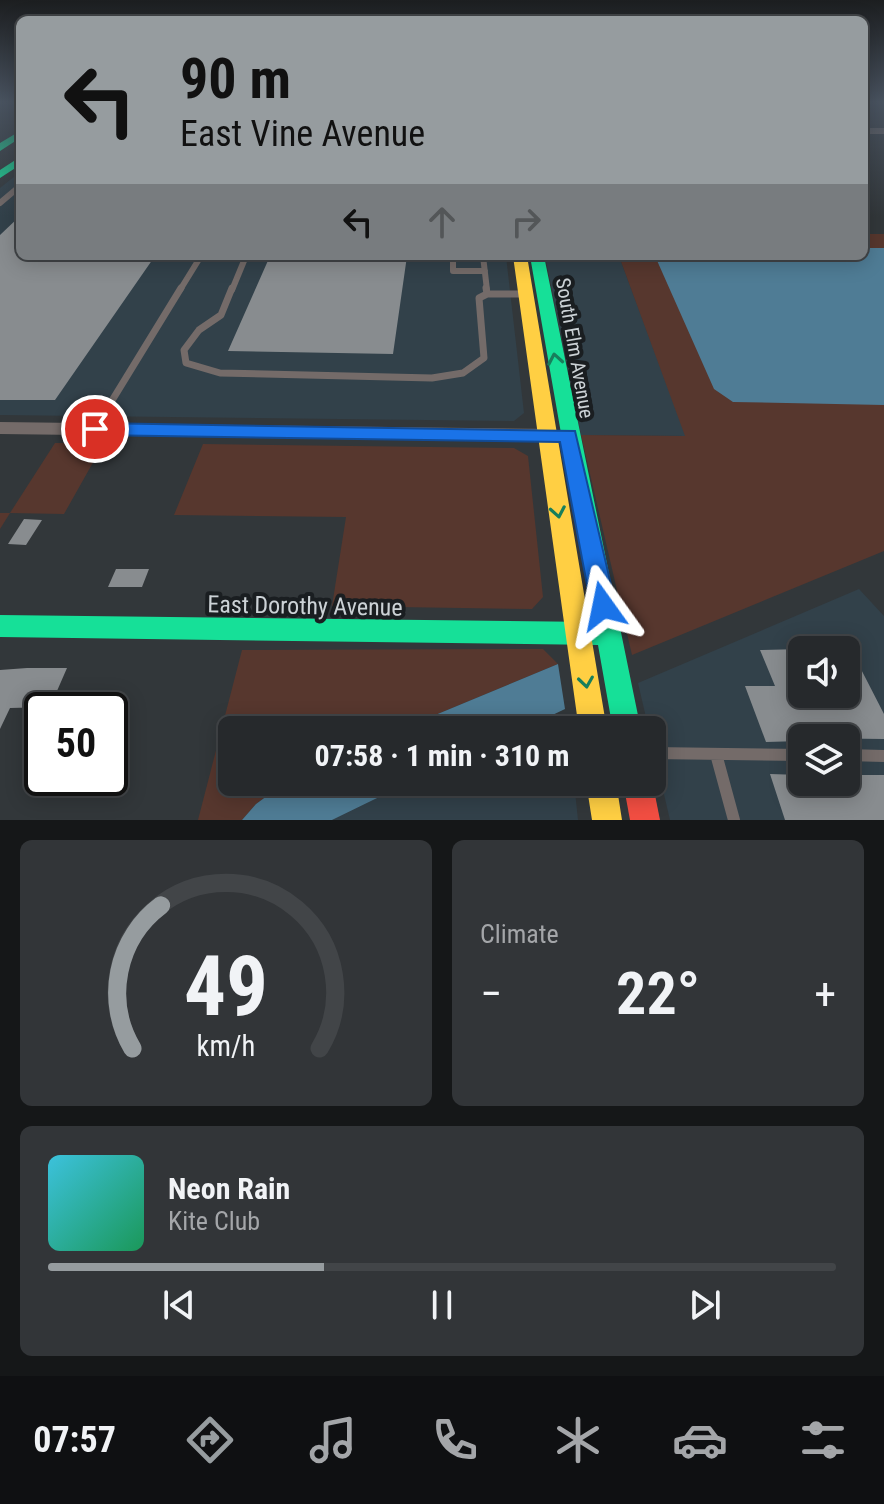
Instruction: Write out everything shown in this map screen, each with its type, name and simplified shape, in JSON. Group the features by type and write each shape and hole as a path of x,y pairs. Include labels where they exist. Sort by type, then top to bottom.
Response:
{"main road":[{"name":"South Elm Avenue","path":"521,260 545,435 591,716"},
{"name":"South Elm Avenue","path":"538,260 624,716"},
{"name":"East Dorothy Avenue","path":"0,626 609,634"},
{"path":"603,796 607,820"},
{"path":"641,796 645,820"}],"street":[{"path":"0,428 569,436"}],"lane":[{"path":"0,203 16,189"},
{"path":"95,429 199,260"},
{"path":"244,260 221,315 199,330 184,350 186,363 220,373 290,377 432,378 463,373 484,358 479,298 487,294 526,294"},
{"path":"453,260 453,271 485,271"},
{"path":"484,260 487,294"},
{"path":"666,753 788,755"},
{"path":"716,754 734,820"},
{"path":"860,755 884,756"}],"shaded area":[{"path":"16,175 16,260 506,260 524,413 514,421 0,415 0,188"},
{"path":"868,234 884,234 884,551 632,655 581,435 685,436 620,260 868,260"},
{"path":"546,260 620,260 686,436 581,435"},
{"path":"55,443 104,443 64,514 10,513"},
{"path":"203,444 514,448 528,456 543,597 532,609 332,606 346,517 174,515"},
{"path":"0,513 10,513 0,529"},
{"path":"859,589 884,616 884,820 670,820 664,796 666,716 646,716 638,683"},
{"path":"543,649 558,664 433,716 225,716 242,650"},
{"path":"218,743 218,796 267,796 242,820 198,820"},
{"path":"381,796 575,796 578,820 332,820"}],"water":[{"path":"868,248 884,248 884,405 733,402 714,389 657,260 868,260"},
{"path":"558,664 565,709 550,716 433,716"},
{"path":"267,796 381,796 332,820 242,820"}],"building":[{"path":"16,220 16,260 152,260 55,400 0,400 0,235"},
{"path":"268,260 406,260 393,354 228,351"},
{"path":"24,519 42,520 26,545 8,544"},
{"path":"116,569 149,569 142,587 108,587"},
{"path":"788,649 788,708 860,708 860,667 884,714 884,739 860,739 860,724 788,724 788,741 766,742 745,686 775,686 760,650"},
{"path":"67,668 57,692 24,692 24,708 10,708 0,729 0,670"},
{"path":"770,774 788,775 788,796 860,796 860,775 884,775 884,820 785,820"}],"traffic: fast":[{"path":"0,148 11,140"},
{"path":"0,175 16,163"},
{"path":"538,260 624,716"},
{"path":"0,626 609,634"}],"traffic: slow":[{"path":"521,260 591,716"},
{"path":"603,796 607,820"}],"traffic: jam":[{"path":"641,796 645,820"}],"route":[{"path":"95,429 569,436 603,606"}]}
